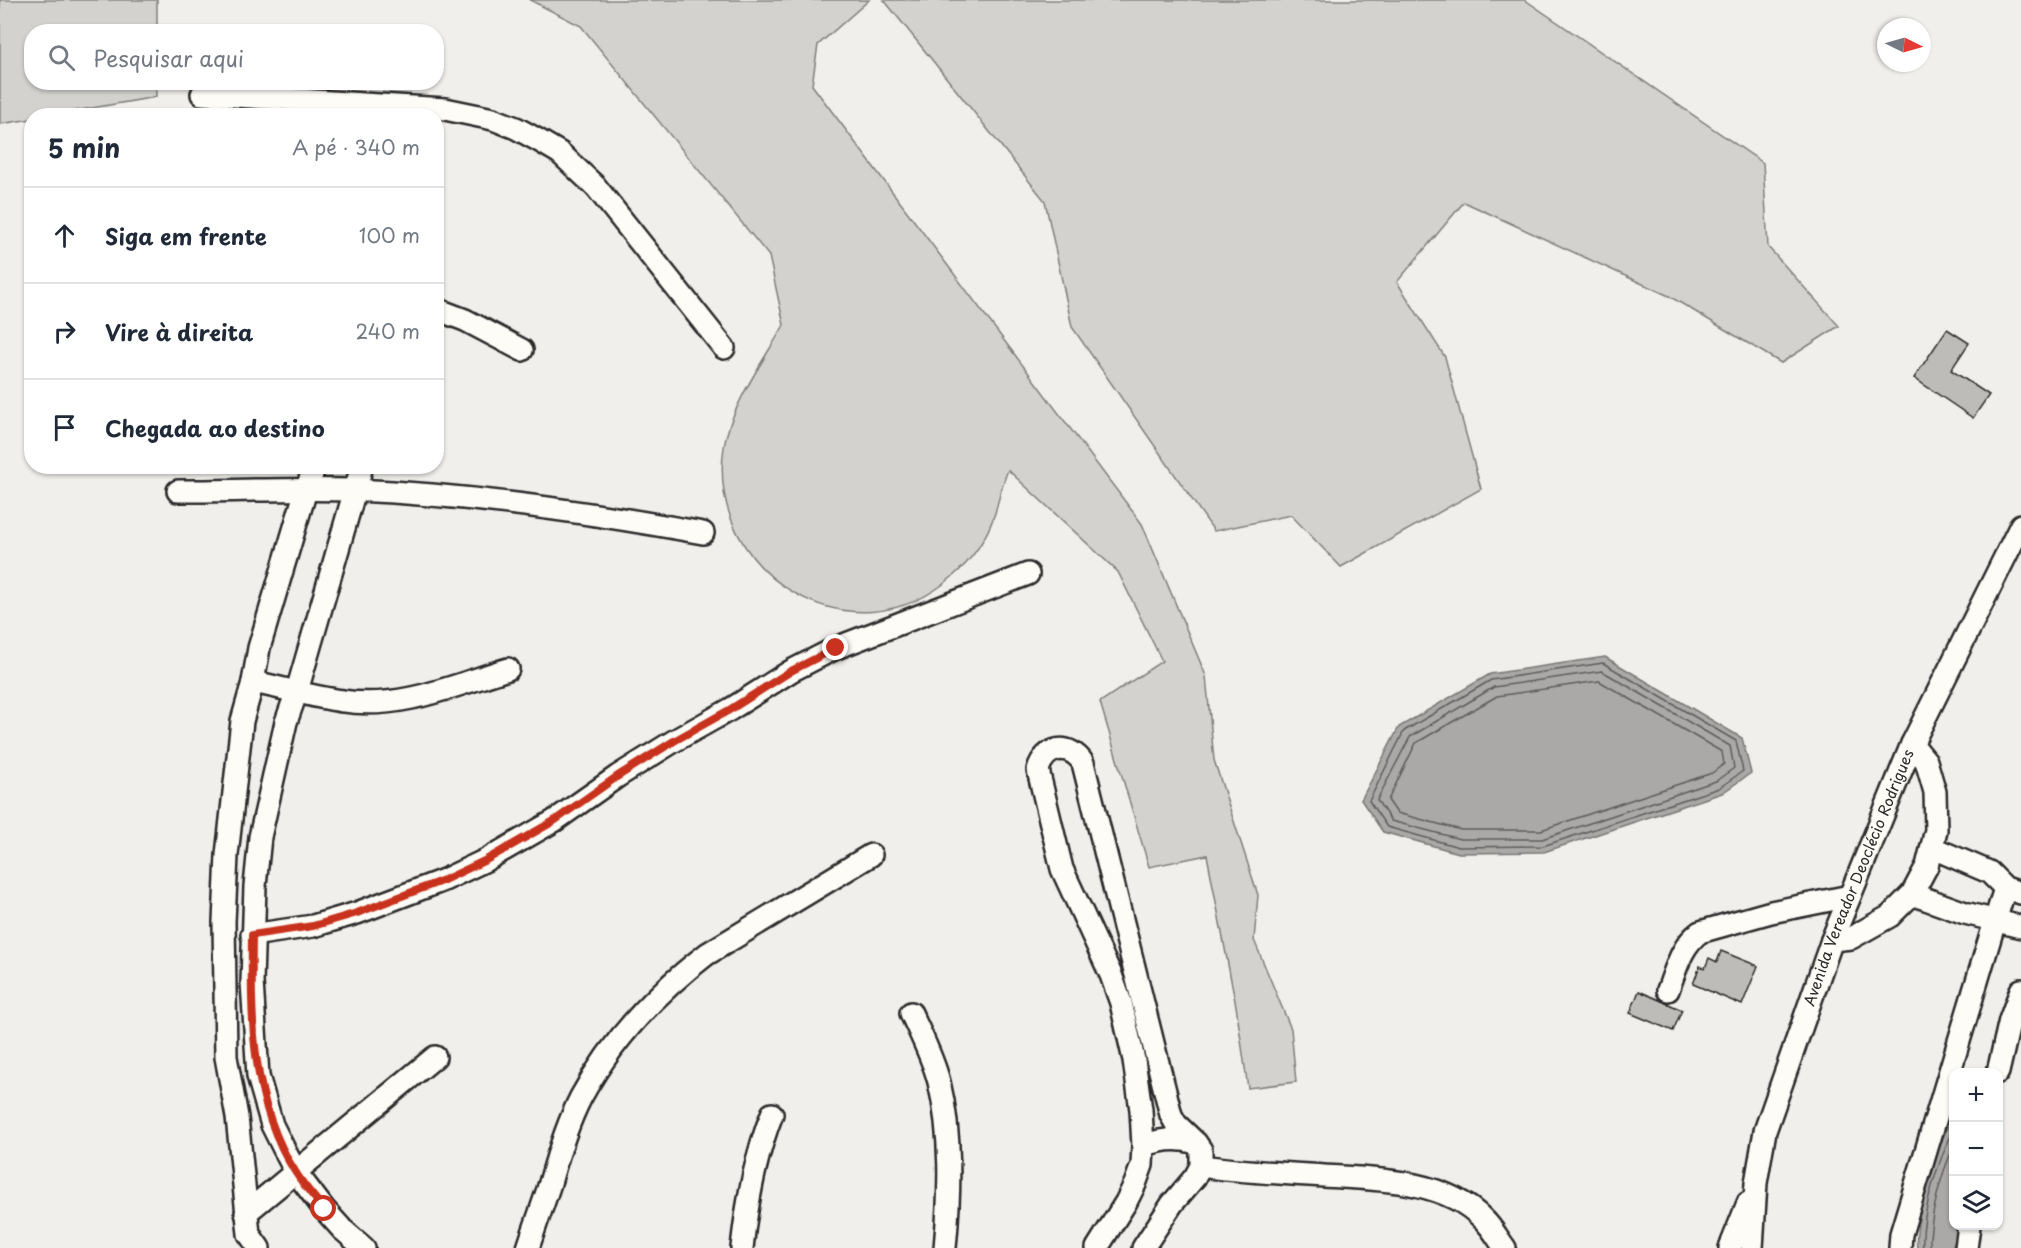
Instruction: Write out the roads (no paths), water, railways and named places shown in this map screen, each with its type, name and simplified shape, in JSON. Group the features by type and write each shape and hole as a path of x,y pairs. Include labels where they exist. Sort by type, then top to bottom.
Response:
{"street":[{"path":"202,94 367,108"},
{"path":"444,111 462,111 493,119 560,153 597,188 724,348"},
{"path":"444,312 465,320 522,350"},
{"path":"259,1248 249,1234 237,1117 226,1056 224,922 227,855 242,721 253,682 259,648 312,474"},
{"path":"360,474 286,722 260,837 252,935 252,982 258,1076 272,1125 295,1171 324,1209 364,1248"},
{"path":"178,492 355,490 470,499 563,510 702,533"},
{"name":"Avenida Vereador Deoclécio Rodrigues","path":"1752,1248 1756,1183 1765,1131 1832,940 1911,744 2021,525"},
{"path":"252,935 324,922 401,897 444,880 529,836 618,776 791,671 836,648 1028,574"},
{"path":"253,682 345,702 396,700 422,697 508,669"},
{"path":"1832,940 1851,938 1890,916 1912,894 1927,866 1933,848 1937,811 1935,792 1926,761 1911,744"},
{"path":"1097,1248 1135,1184 1142,1165 1143,1146 1134,1060 1121,1003 1111,975 1062,869 1038,770 1044,757 1057,749 1072,752 1083,763 1171,1115 1176,1124 1201,1150 1201,1166 1196,1177 1172,1204 1143,1248"},
{"path":"1900,1248 1900,1234 1996,921 2013,891 1989,872 1933,848"},
{"path":"528,1248 558,1154 581,1097 618,1041 638,1017 682,973 707,954 871,855"},
{"path":"1912,894 1965,913 2021,927"},
{"path":"1668,990 1681,955 1691,939 1700,932 1771,912 1850,896"},
{"path":"1999,1068 2010,1020 2021,990"},
{"path":"911,1012 939,1081 944,1116 948,1187 945,1248"},
{"path":"246,1213 435,1058"},
{"path":"742,1248 752,1180 761,1142 772,1114"},
{"path":"1143,1146 1175,1139 1186,1139 1196,1143"},
{"path":"1201,1166 1239,1171 1387,1180 1427,1188 1464,1205 1483,1218 1505,1248"},
{"path":"1730,1248 1756,1183"},
{"path":"1966,1248 1968,1230"}],"water":[{"path":"1605,657 1742,738 1751,773 1722,793 1544,852 1459,853 1383,832 1361,800 1399,727 1490,674"},
{"path":"1949,1125 1949,1230 1957,1230 1956,1238 1952,1248 1917,1248 1922,1205"}]}
